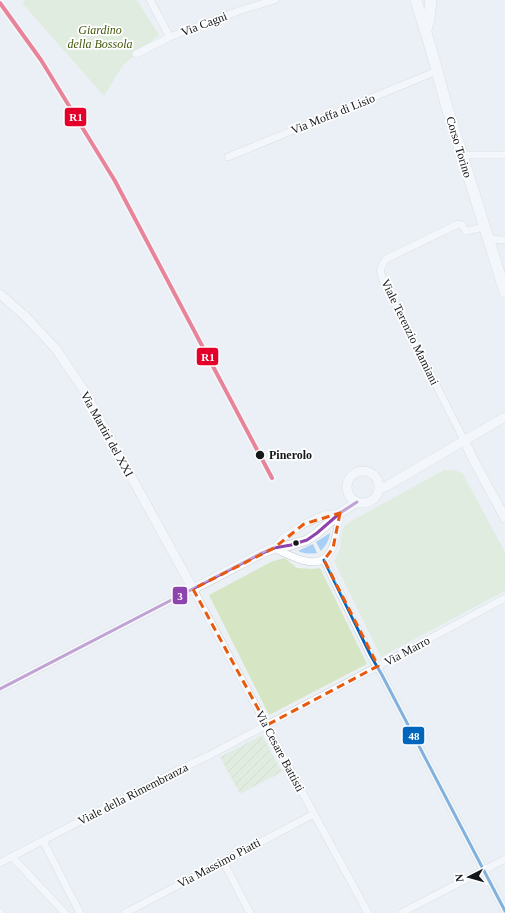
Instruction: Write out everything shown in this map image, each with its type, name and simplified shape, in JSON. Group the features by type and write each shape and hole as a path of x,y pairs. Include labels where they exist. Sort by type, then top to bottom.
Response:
{"main road":[{"name":"Corso Torino","path":"416,0 426,30 446,104 505,292"},
{"path":"426,30 431,0"}],"street":[{"path":"150,0 170,37"},
{"name":"Via Cagni","path":"136,54 170,37 241,10 275,0"},
{"name":"Via Moffa di Lisio","path":"228,157 437,71"},
{"path":"462,155 505,155"},
{"name":"Viale Terenzio Mamiani","path":"464,440 383,280 380,272 380,266 386,259 456,224 462,225 466,231 484,227"},
{"path":"488,239 505,240"},
{"name":"Via Martiri del XXI","path":"0,294 26,317 56,349 83,389 193,589"},
{"path":"379,489 387,486 505,417"},
{"path":"464,440 505,518"},
{"path":"365,472 373,475 377,479 379,489 375,498 367,503 362,503 353,499 350,495 348,485 352,477 357,473 365,472"},
{"path":"0,689 260,554 274,548 307,540 340,513 357,502"},
{"path":"274,548 283,538 304,524 324,515 340,513"},
{"path":"274,548 298,560 310,562 324,560 333,548 340,513"},
{"path":"324,560 371,656 378,666 505,911"},
{"name":"Via Cesare Battisti","path":"193,589 368,913"},
{"name":"Via Marro","path":"266,725 505,598"},
{"name":"Viale della Rimembranza","path":"0,863 266,725"},
{"name":"Via Massimo Piatti","path":"125,913 314,814"},
{"path":"43,841 80,913"},
{"path":"12,857 65,913"},
{"path":"402,913 505,858"},
{"path":"223,861 250,913"}],"highlighted area":[{"path":"340,513 333,548 324,560 378,666 267,725 193,589 274,548 304,524"}],"green space":[{"name":"Giardino della Bossola","path":"25,0 137,0 159,35 123,65 104,96 22,3"},
{"path":"444,470 455,470 463,474 505,552 505,591 381,657 334,561 340,549 341,536 344,526"},
{"path":"285,558 297,568 320,568 367,664 269,715 209,595 273,561"},
{"path":"262,735 282,772 240,794 220,757"}],"water":[{"path":"330,533 327,543 321,551 316,542"},
{"path":"313,544 317,553 308,554 298,551"}],"transit line":[{"name":"R1","path":"0,3 41,60 115,181 272,478"},
{"name":"3","path":"0,689 260,554 274,548 307,540 340,513 357,502"},
{"name":"48","path":"324,560 371,656 505,911"}],"place":[{"name":"Pinerolo","path":"260,455"}]}
